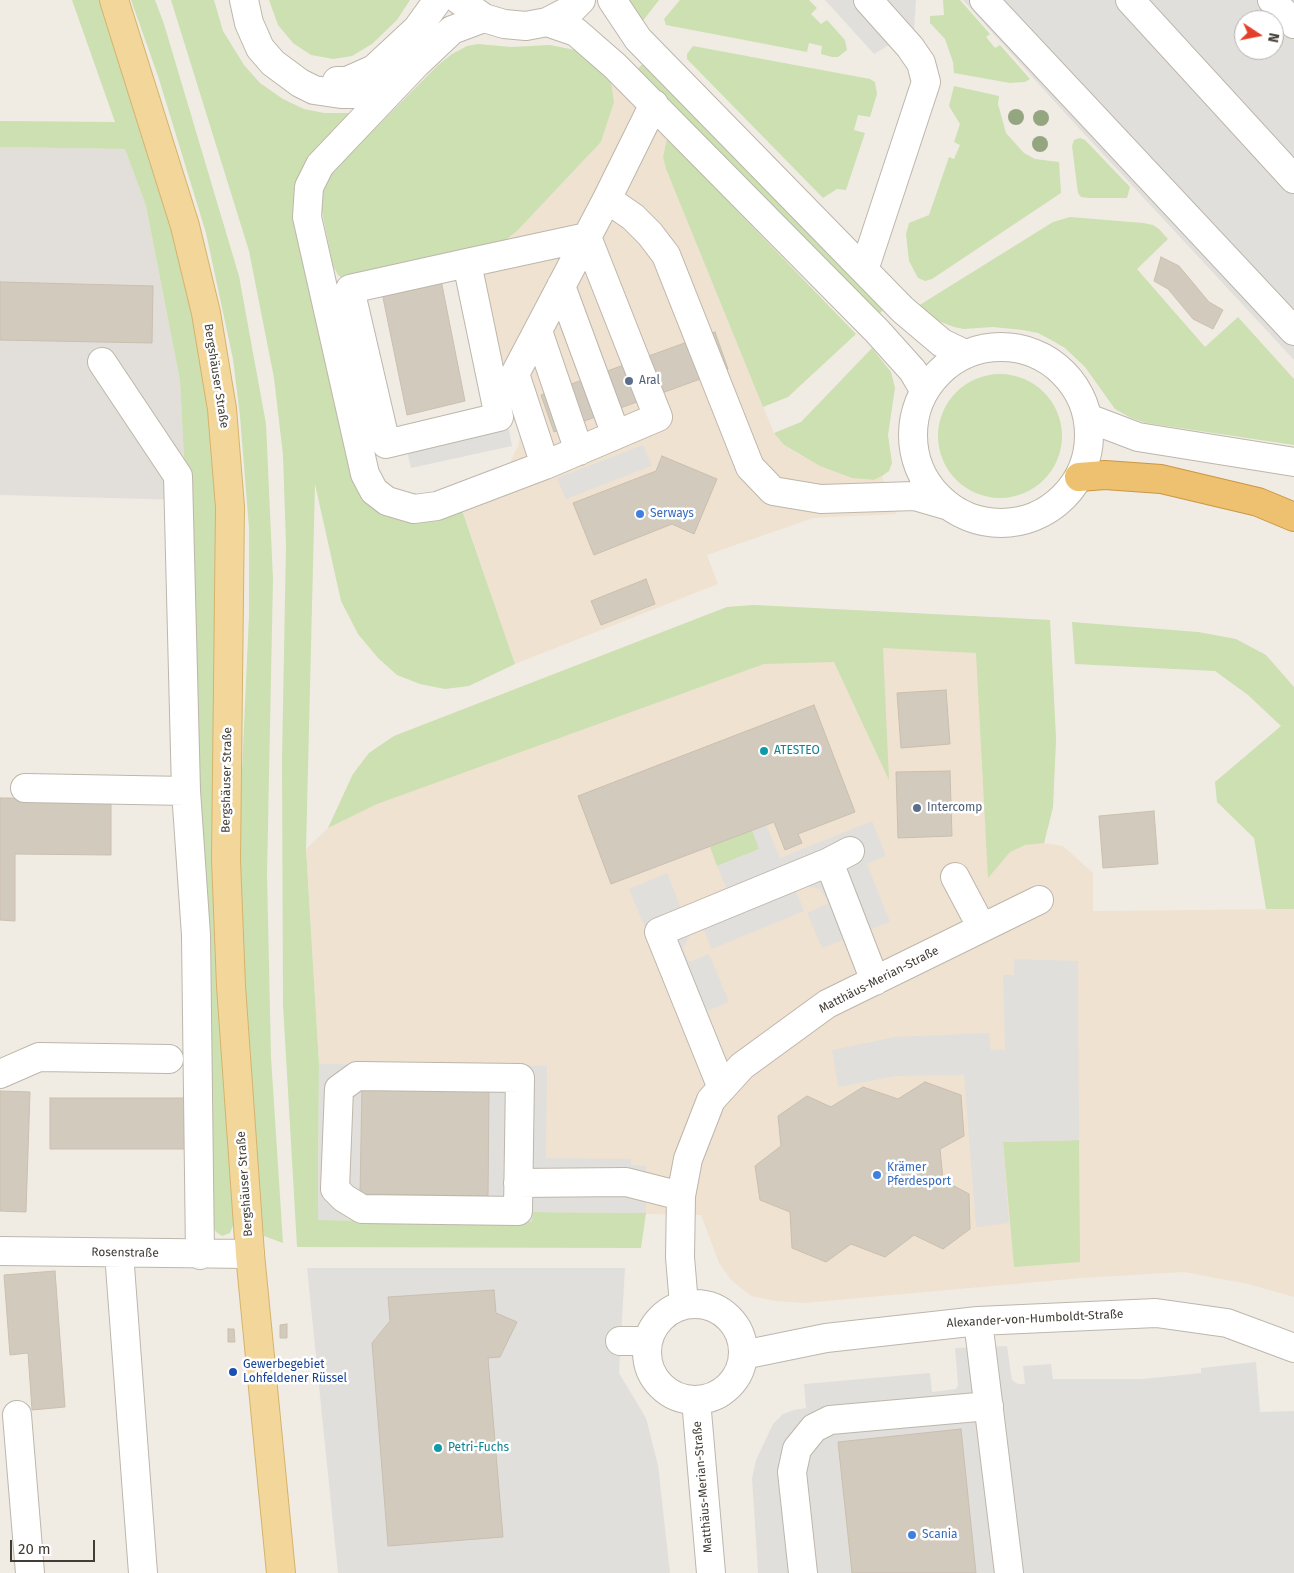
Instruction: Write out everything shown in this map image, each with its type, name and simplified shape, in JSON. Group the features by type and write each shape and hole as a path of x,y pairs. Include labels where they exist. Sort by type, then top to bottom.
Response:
{"highway":[{"path":"1079,477 1105,474 1161,479 1258,502 1294,517"}],"main road":[{"name":"Bergshäuser Straße","path":"114,0 185,226 206,313 222,409 231,543 226,860 231,986 250,1254 281,1573"}],"street":[{"path":"244,0 254,38 273,63 300,83 327,93 355,94 396,85"},
{"path":"273,63 322,79 347,81 361,76 374,70 402,46 438,0"},
{"path":"459,0 484,18 504,24 526,26 547,22 572,9 580,0"},
{"path":"612,0 638,39 864,270 904,310 942,342 965,354"},
{"path":"864,270 926,82 921,63 910,46 868,0"},
{"path":"984,0 1294,331"},
{"path":"1130,0 1294,179"},
{"path":"1272,0 1294,24"},
{"path":"484,18 452,30 396,85 320,166 309,188 307,217 365,474 374,490 387,500 407,507 426,508 545,465 658,417 587,237"},
{"path":"547,22 576,32 654,104 876,331 913,371 924,390"},
{"path":"545,465 515,374 607,199 654,104"},
{"path":"607,199 633,217 650,234 666,255 750,467 773,491 821,499 915,496 946,505 968,518 993,524 1019,522 1043,514 1064,498 1079,477 1087,458 1090,438 1088,418 1080,393 1064,372 1042,356 1017,348 991,347 965,354 944,368 924,390 916,411 912,436 917,462 928,486 946,505"},
{"path":"467,264 499,417 386,444 350,289 587,237"},
{"path":"561,286 616,435"},
{"path":"538,331 579,451"},
{"path":"102,362 178,476 186,791 196,935 200,1254"},
{"path":"1088,418 1138,437 1294,462"},
{"path":"25,788 186,791"},
{"path":"722,1088 659,932 840,856 875,981"},
{"path":"955,877 982,928"},
{"name":"Matthäus-Merian-Straße","path":"684,1305 680,1258 681,1196 688,1159 711,1100 742,1066 827,1004 1039,900"},
{"path":"0,1074 39,1057 169,1059"},
{"path":"357,1076 520,1078 518,1183 518,1212 362,1209 344,1198 335,1189 339,1090 357,1076"},
{"path":"518,1183 626,1182 681,1196"},
{"name":"Rosenstraße","path":"0,1251 250,1254"},
{"path":"119,1253 143,1573"},
{"path":"698,1304 713,1307 725,1315 735,1326 741,1340 743,1355 740,1369 733,1381 723,1391 710,1398 696,1400 682,1398 668,1392 657,1382 650,1370 647,1356 648,1341 661,1318 671,1310 684,1305 698,1304"},
{"name":"Alexander-von-Humboldt-Straße","path":"743,1355 826,1338 978,1320 1156,1313 1227,1323 1294,1348"},
{"path":"978,1320 1009,1573"},
{"path":"620,1341 648,1341"},
{"name":"Matthäus-Merian-Straße","path":"696,1400 711,1573"},
{"path":"803,1573 792,1472 797,1449 814,1428 830,1420 989,1406"},
{"path":"17,1415 30,1573"}],"shaded area":[{"path":"825,0 916,0 914,30 874,54"},
{"path":"963,0 1294,0 1294,360 1064,112"},
{"path":"611,81 667,138 663,157 666,169 774,433 784,445 798,454 838,473 874,480 882,476 896,514 813,518 707,555 718,584 515,664 455,488 499,471 510,462 519,444 520,428 494,350 477,255 506,240 517,231 601,142 614,102"},
{"path":"0,147 125,149 146,206 180,381 186,500 0,495"},
{"path":"508,425 512,446 411,468 406,447"},
{"path":"643,445 652,466 566,499 557,478"},
{"path":"754,605 1050,620 1056,739 1053,807 1044,843 1063,846 1093,873 1093,911 1294,909 1294,1297 1248,1284 1184,1272 1081,1278 804,1303 776,1301 751,1296 731,1280 719,1263 701,1215 533,1212 318,1220 319,1064 306,849 328,828 353,774 369,753 394,736 727,607"},
{"path":"872,821 886,856 867,864 890,922 822,948 807,913 829,903 820,889 805,886 795,889 804,911 712,949 703,928 691,933 683,949 689,962 709,954 729,1002 707,1011 712,1025 689,1034 629,889 667,873 682,911 728,892 717,866 759,849 752,830 766,825 780,858"},
{"path":"1014,959 1078,961 1079,1140 1003,1142 1009,1223 976,1227 964,1075 896,1076 838,1087 832,1050 895,1037 989,1033 991,1050 1005,1050 1003,975 1014,975"},
{"path":"319,1064 547,1066 546,1158 631,1159 631,1165 646,1166 646,1213 533,1212 532,1222 318,1220"},
{"path":"307,1268 625,1268 619,1373 646,1418 658,1465 670,1573 338,1573"},
{"path":"1007,1346 1012,1380 1018,1384 1025,1384 1023,1366 1051,1364 1053,1379 1143,1379 1201,1373 1201,1368 1256,1362 1260,1412 1294,1411 1294,1573 758,1573 752,1478 756,1460 773,1424 783,1414 806,1408 804,1384 930,1373 932,1392 956,1389 958,1385 955,1348"}],"green space":[{"path":"72,0 101,0 152,156 186,279 207,385 217,488 236,1218 230,1233 222,1236 216,1232 208,1216 194,655 180,381 146,206 125,149 0,147 0,121 115,122"},
{"path":"131,0 155,0 164,24 239,276 266,424 273,579 267,874 271,1057 283,1243 264,1236 260,1210 243,978 238,860 249,615 249,528 240,416 233,359 206,233 158,76"},
{"path":"171,0 214,0 223,31 244,65 260,83 283,99 304,109 324,113 354,113 304,169 358,485 462,510 515,664 469,686 445,689 420,684 397,675 378,658 358,634 341,601 315,484 306,849 319,1064 318,1220 532,1222 532,1212 646,1213 641,1248 297,1247 283,1005 282,758 286,545 283,455 274,378 249,251"},
{"path":"269,0 410,0 397,20 372,44 352,56 333,59 311,55 293,43 278,25"},
{"path":"626,0 659,0 642,22"},
{"path":"680,0 809,0 817,8 811,14 821,24 827,20 845,40 847,50 838,57 832,57 821,54 822,46 809,43 807,52 666,25 664,19"},
{"path":"943,0 960,0 990,34 986,37 995,48 1000,45 1030,79 1025,82 1010,83 954,73 953,62 945,39 930,23 930,16 944,15"},
{"path":"478,44 511,47 550,45 575,50 587,55 611,81 614,102 601,142 517,231 493,250 345,280 338,275 333,266 320,202 321,189 326,178 438,65 452,54 467,46"},
{"path":"693,46 870,79 875,82 877,94 870,117 858,115 854,130 865,133 846,190 837,189 823,198 687,59 687,54"},
{"path":"645,62 887,306 878,315 635,71"},
{"path":"954,86 999,96 998,104 1006,133 1024,153 1035,159 1059,162 1061,193 932,279 925,281 918,278 909,261 906,234 909,223 929,215 949,157 954,159 960,145 954,142 960,124 949,106"},
{"path":"667,138 856,334 788,397 763,407 666,169 663,157"},
{"path":"1080,138 1085,140 1130,187 1127,198 1081,197 1078,193 1072,146 1074,140"},
{"path":"1070,217 1143,223 1153,225 1159,229 1168,239 1137,269 1205,347 1238,317 1294,379 1294,445 1146,423 1131,418 1115,409 1085,367 1065,348 1038,333 993,327 964,329 954,327 936,320 918,306 1053,222"},
{"path":"872,348 891,372 895,388 888,435 892,463 889,471 874,480 852,478 820,466 784,445 774,433 801,422"},
{"path":"1000,374 1024,379 1044,392 1057,412 1062,436 1057,460 1044,480 1024,493 1000,498 976,493 956,480 943,460 938,436 943,412 956,392 976,379"},
{"path":"754,605 1050,620 1056,739 1053,807 1044,843 1025,845 1010,852 988,878 976,653 883,648 889,780 834,662 764,664 377,804 328,828 353,774 369,753 394,736 727,607"},
{"path":"1072,622 1198,632 1236,639 1266,655 1294,687 1294,909 1266,909 1254,838 1217,802 1215,782 1281,726 1248,695 1215,671 1075,664"},
{"path":"752,830 760,849 717,866 710,847"},
{"path":"1079,1140 1080,1262 1014,1267 1003,1142"}],"building":[{"path":"1161,257 1179,266 1209,302 1223,310 1213,329 1193,319 1168,289 1154,281"},
{"path":"440,275 465,401 407,415 381,288"},
{"path":"0,282 153,286 152,343 0,340"},
{"path":"715,332 728,369 554,432 541,395"},
{"name":"Serways","path":"662,456 717,479 694,534 672,524 594,555 573,503 656,471"},
{"path":"646,579 655,604 601,625 591,601"},
{"path":"946,690 950,744 901,748 897,693"},
{"name":"ATESTEO","path":"814,705 855,812 798,834 802,843 785,850 774,822 611,884 578,796"},
{"path":"950,771 952,836 898,838 896,772"},
{"path":"0,798 111,799 111,855 15,854 15,921 0,920"},
{"path":"1154,811 1158,864 1103,868 1099,816"},
{"path":"925,1082 961,1095 964,1136 940,1149 943,1180 969,1194 970,1229 943,1249 914,1235 885,1257 851,1244 826,1262 792,1248 790,1212 760,1200 755,1166 781,1146 778,1116 807,1096 831,1107 863,1087 898,1099"},
{"path":"362,1088 489,1090 488,1196 360,1194"},
{"path":"0,1091 30,1092 26,1212 0,1211"},
{"path":"50,1098 186,1098 187,1149 50,1149"},
{"path":"55,1271 65,1407 32,1410 28,1353 10,1355 4,1275"},
{"name":"Petri-Fuchs","path":"494,1290 496,1313 517,1322 500,1357 488,1358 503,1537 388,1546 372,1343 390,1321 388,1297"},
{"path":"287,1324 287,1338 280,1338 280,1325"},
{"path":"228,1329 234,1329 235,1342 228,1342"},
{"path":"961,1429 976,1573 852,1573 838,1442"}],"place":[{"name":"Aral","path":"629,381"},
{"name":"Serways","path":"640,514"},
{"name":"ATESTEO","path":"764,751"},
{"name":"Intercomp","path":"917,808"},
{"name":"Krämer Pferdesport","path":"877,1175"},
{"name":"Gewerbegebiet Lohfeldener Rüssel","path":"233,1372"},
{"name":"Petri-Fuchs","path":"438,1448"},
{"name":"Scania","path":"912,1535"}]}
